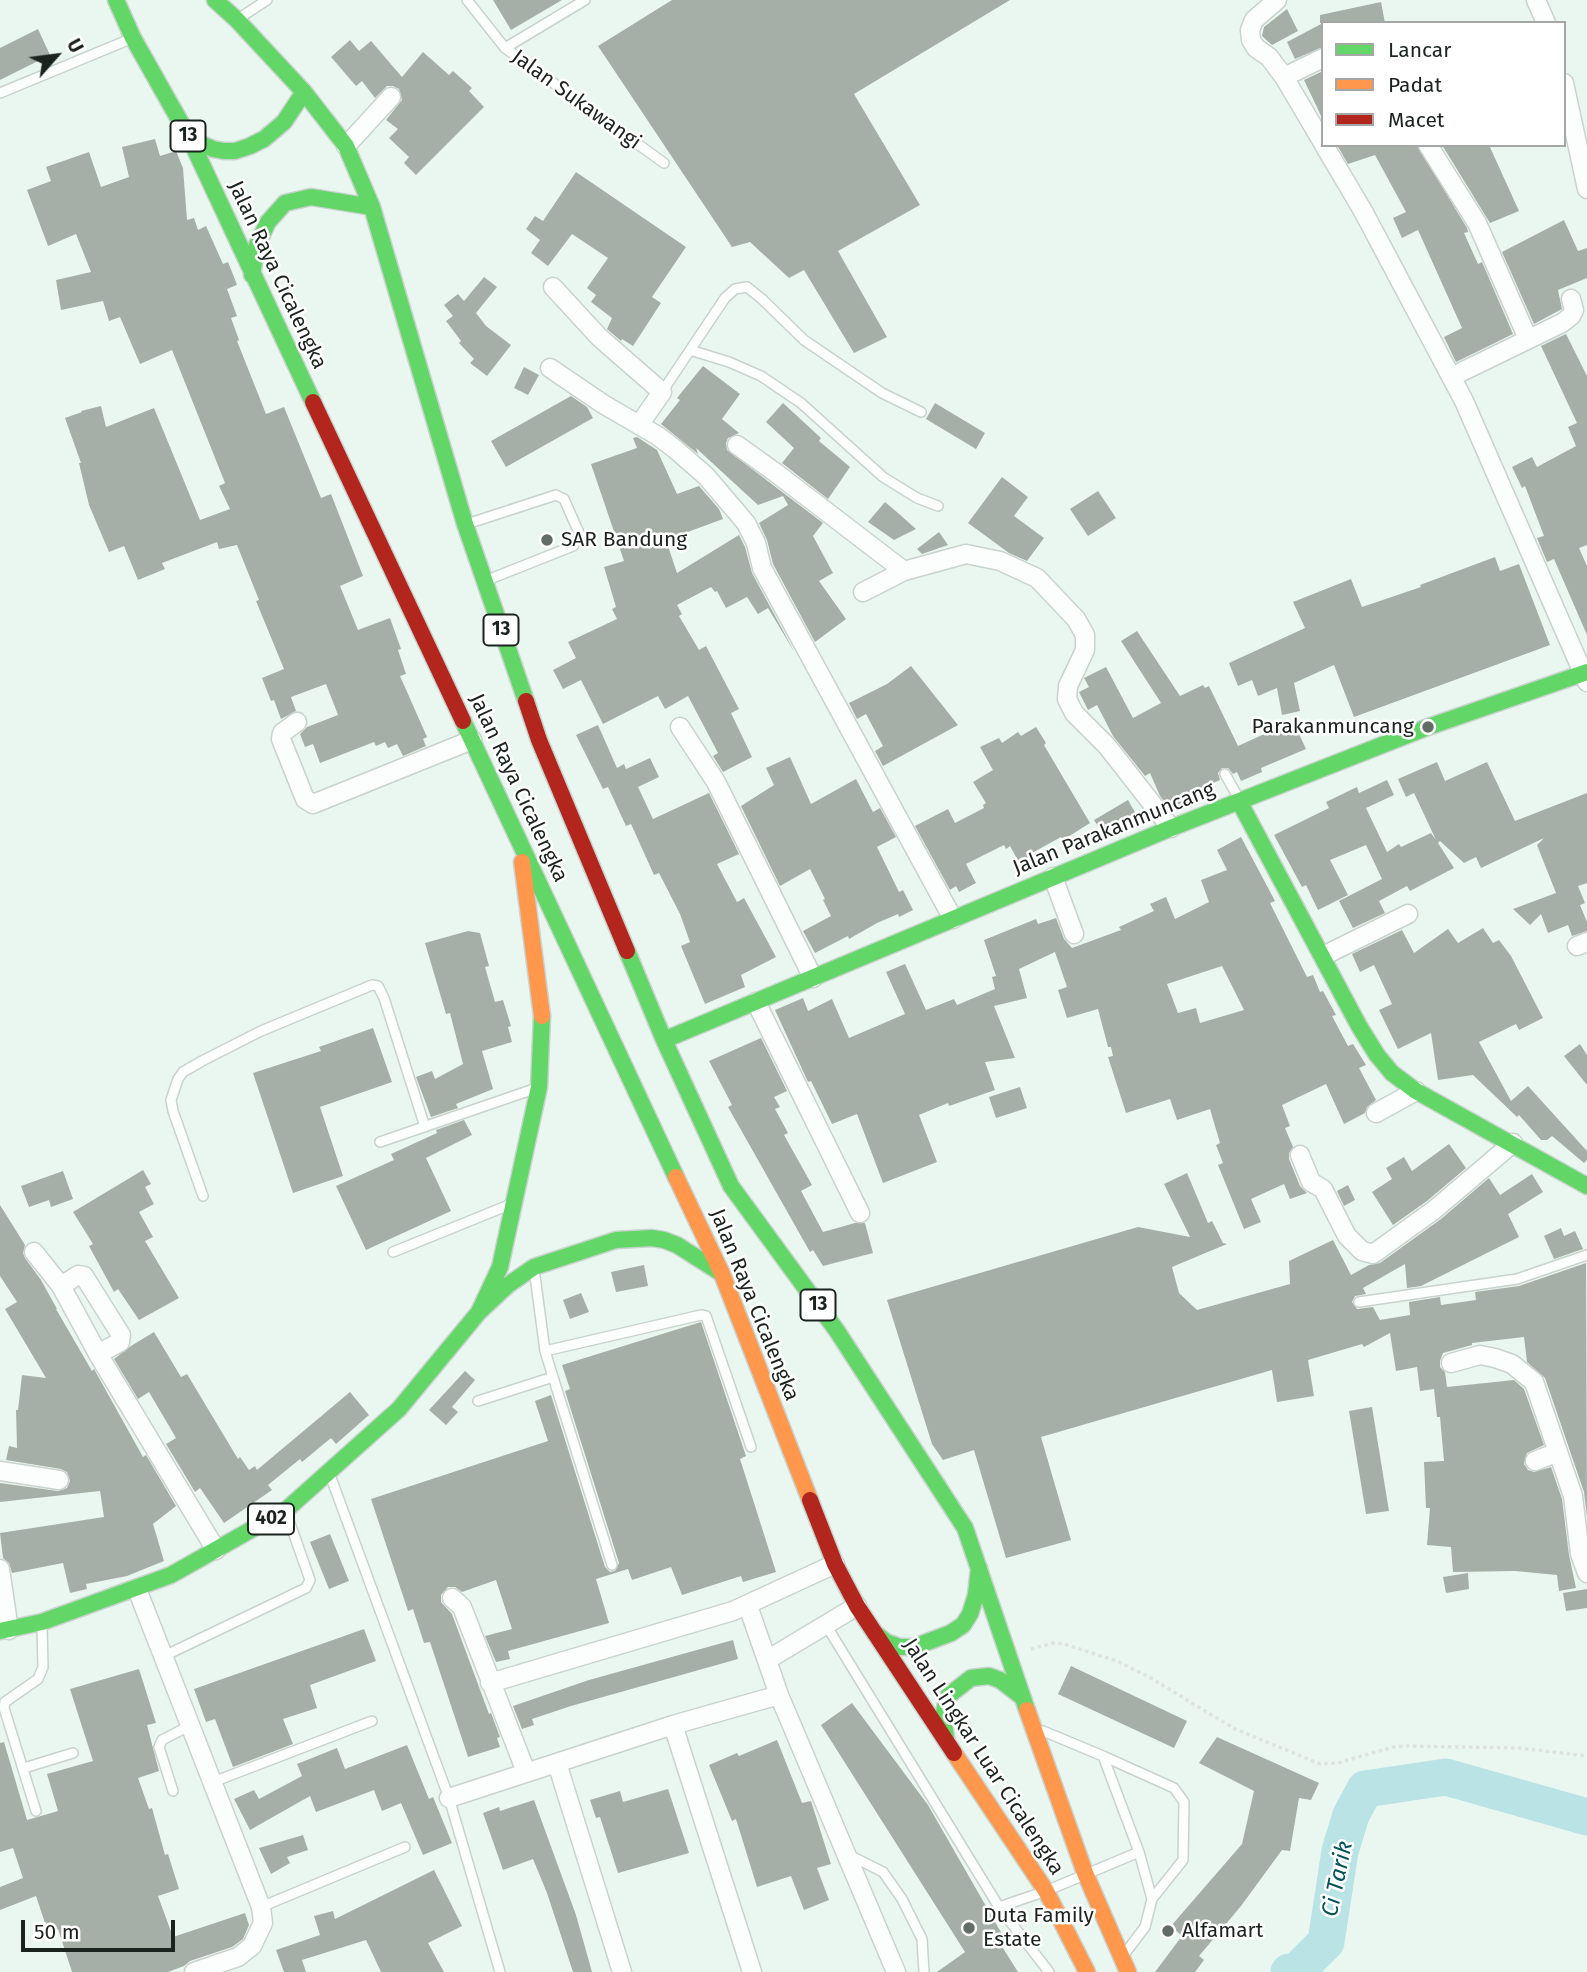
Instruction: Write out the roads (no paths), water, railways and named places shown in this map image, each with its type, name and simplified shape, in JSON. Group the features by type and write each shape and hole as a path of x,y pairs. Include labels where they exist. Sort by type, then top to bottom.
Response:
{"main road":[{"name":"Jalan Raya Cicalengka","path":"116,0 133,38 190,139 722,1274 835,1564 856,1606"},
{"name":"Jalan Raya Cicalengka","path":"215,0 304,92 346,146 372,207 465,524 539,740 664,1040 731,1186 837,1331 965,1528 979,1566"},
{"path":"190,139 224,151 250,146 264,139 284,122 304,92"},
{"path":"252,275 257,245 268,222 285,203 312,197 372,207"},
{"name":"Jalan Parakanmuncang","path":"664,1040 1171,828 1428,727 1586,676"},
{"path":"1240,801 1359,1026 1392,1073 1416,1091 1587,1186"},
{"name":"402","path":"479,1312 500,1267 539,1087 542,1006 519,839"},
{"name":"402","path":"4,1630 42,1622 171,1575 286,1510 330,1474 399,1409 479,1312 508,1285 534,1267 616,1240 652,1238 677,1245 722,1274"},
{"path":"876,1633 886,1642 900,1647 914,1647 951,1633 962,1625 970,1614 976,1595 979,1566"},
{"name":"Jalan Lingkar Luar Cicalengka","path":"979,1566 1084,1873 1125,1965"},
{"name":"Jalan Lingkar Luar Cicalengka","path":"856,1606 1046,1891 1087,1972"},
{"path":"946,1738 943,1716 948,1696 957,1686 971,1678 989,1676 1000,1680 1022,1697"}],"street":[{"path":"1277,0 1254,20 1250,30 1251,40 1255,48 1269,57 1284,77 1321,139"},
{"path":"1536,0 1545,21"},
{"path":"1284,77 1321,59"},
{"path":"1566,92 1587,189"},
{"path":"346,146 391,97"},
{"path":"1326,147 1363,211 1451,377 1586,676"},
{"path":"1429,147 1477,223 1528,339"},
{"path":"553,287 598,337 662,392 639,425"},
{"path":"1451,377 1572,316 1574,310 1571,299"},
{"path":"550,368 666,442 706,476 746,523 756,543 762,568 953,919"},
{"path":"737,445 904,571"},
{"path":"863,592 904,571 966,554 1000,561 1037,578 1076,619 1085,635 1086,650 1068,686 1067,699 1074,713 1107,746 1171,828"},
{"path":"297,722 282,733 281,739 305,799 313,804 472,740"},
{"path":"680,727 716,782 813,978"},
{"path":"1053,877 1074,934"},
{"path":"1323,956 1408,914"},
{"path":"756,1002 860,1213"},
{"path":"1376,1113 1416,1091"},
{"path":"1300,1155 1311,1182 1323,1189 1347,1236 1362,1251 1373,1254 1434,1210 1513,1143"},
{"path":"34,1252 61,1286 98,1354 216,1550"},
{"path":"61,1286 78,1275 84,1276 121,1335 120,1342 98,1354"},
{"path":"1451,1363 1480,1355 1512,1364 1534,1382 1573,1496 1580,1555 1587,1573"},
{"path":"1535,1461 1558,1452"},
{"path":"0,1471 59,1480"},
{"path":"490,1683 748,1606 835,1564"},
{"path":"0,1569 4,1630"},
{"path":"137,1589 261,1907 263,1923 252,1946 238,1957 194,1972"},
{"path":"452,1598 462,1607 526,1772"},
{"path":"748,1606 779,1695 896,1972"},
{"path":"767,1660 856,1606"},
{"path":"449,1798 674,1725 779,1695"},
{"path":"674,1725 752,1972"},
{"path":"557,1763 622,1972"}],"lane":[{"path":"237,20 267,0"},
{"name":"Jalan Sukawangi","path":"467,0 505,48 664,163"},
{"path":"505,48 585,0"},
{"path":"0,93 133,38"},
{"path":"662,392 725,299 735,289 747,287 804,340 882,393 921,412"},
{"path":"690,350 729,362 761,376 801,403 883,477 918,498 938,506"},
{"path":"465,524 556,495 564,499 580,535 573,546 484,582"},
{"path":"1225,774 1240,801"},
{"path":"202,1196 171,1100 183,1072 261,1031 373,985 379,986 384,998 425,1127"},
{"path":"380,1142 539,1087"},
{"path":"393,1252 514,1203"},
{"path":"1359,1302 1517,1279 1587,1255"},
{"path":"534,1267 545,1351 612,1565"},
{"path":"545,1351 706,1316 751,1447"},
{"path":"478,1401 552,1377"},
{"path":"330,1474 449,1798 500,1972"},
{"path":"162,1657 306,1588 310,1580 286,1510"},
{"path":"36,1811 4,1709 5,1702 38,1679 43,1667 42,1622"},
{"path":"826,1625 999,1908 1049,1972"},
{"path":"213,1782 372,1721"},
{"path":"173,1791 159,1747 162,1740 191,1725"},
{"path":"1032,1726 1174,1788 1184,1802 1183,1860 1152,1899 1145,1927 1125,1965"},
{"path":"24,1768 73,1753"},
{"path":"1103,1756 1139,1852 1152,1899"},
{"path":"261,1907 405,1847"},
{"path":"999,1908 1139,1852"},
{"path":"846,1854 883,1872 902,1899 922,1939 925,1972"}],"waterway":[{"name":"Ci Tarik","path":"1289,1972 1297,1971 1326,1942 1340,1851 1351,1815 1365,1789 1446,1777 1587,1817"}],"place":[{"name":"SAR Bandung","path":"547,540"},
{"name":"Parakanmuncang","path":"1428,727"},
{"name":"Duta Family Estate","path":"969,1928"},
{"name":"Alfamart","path":"1168,1931"}]}
